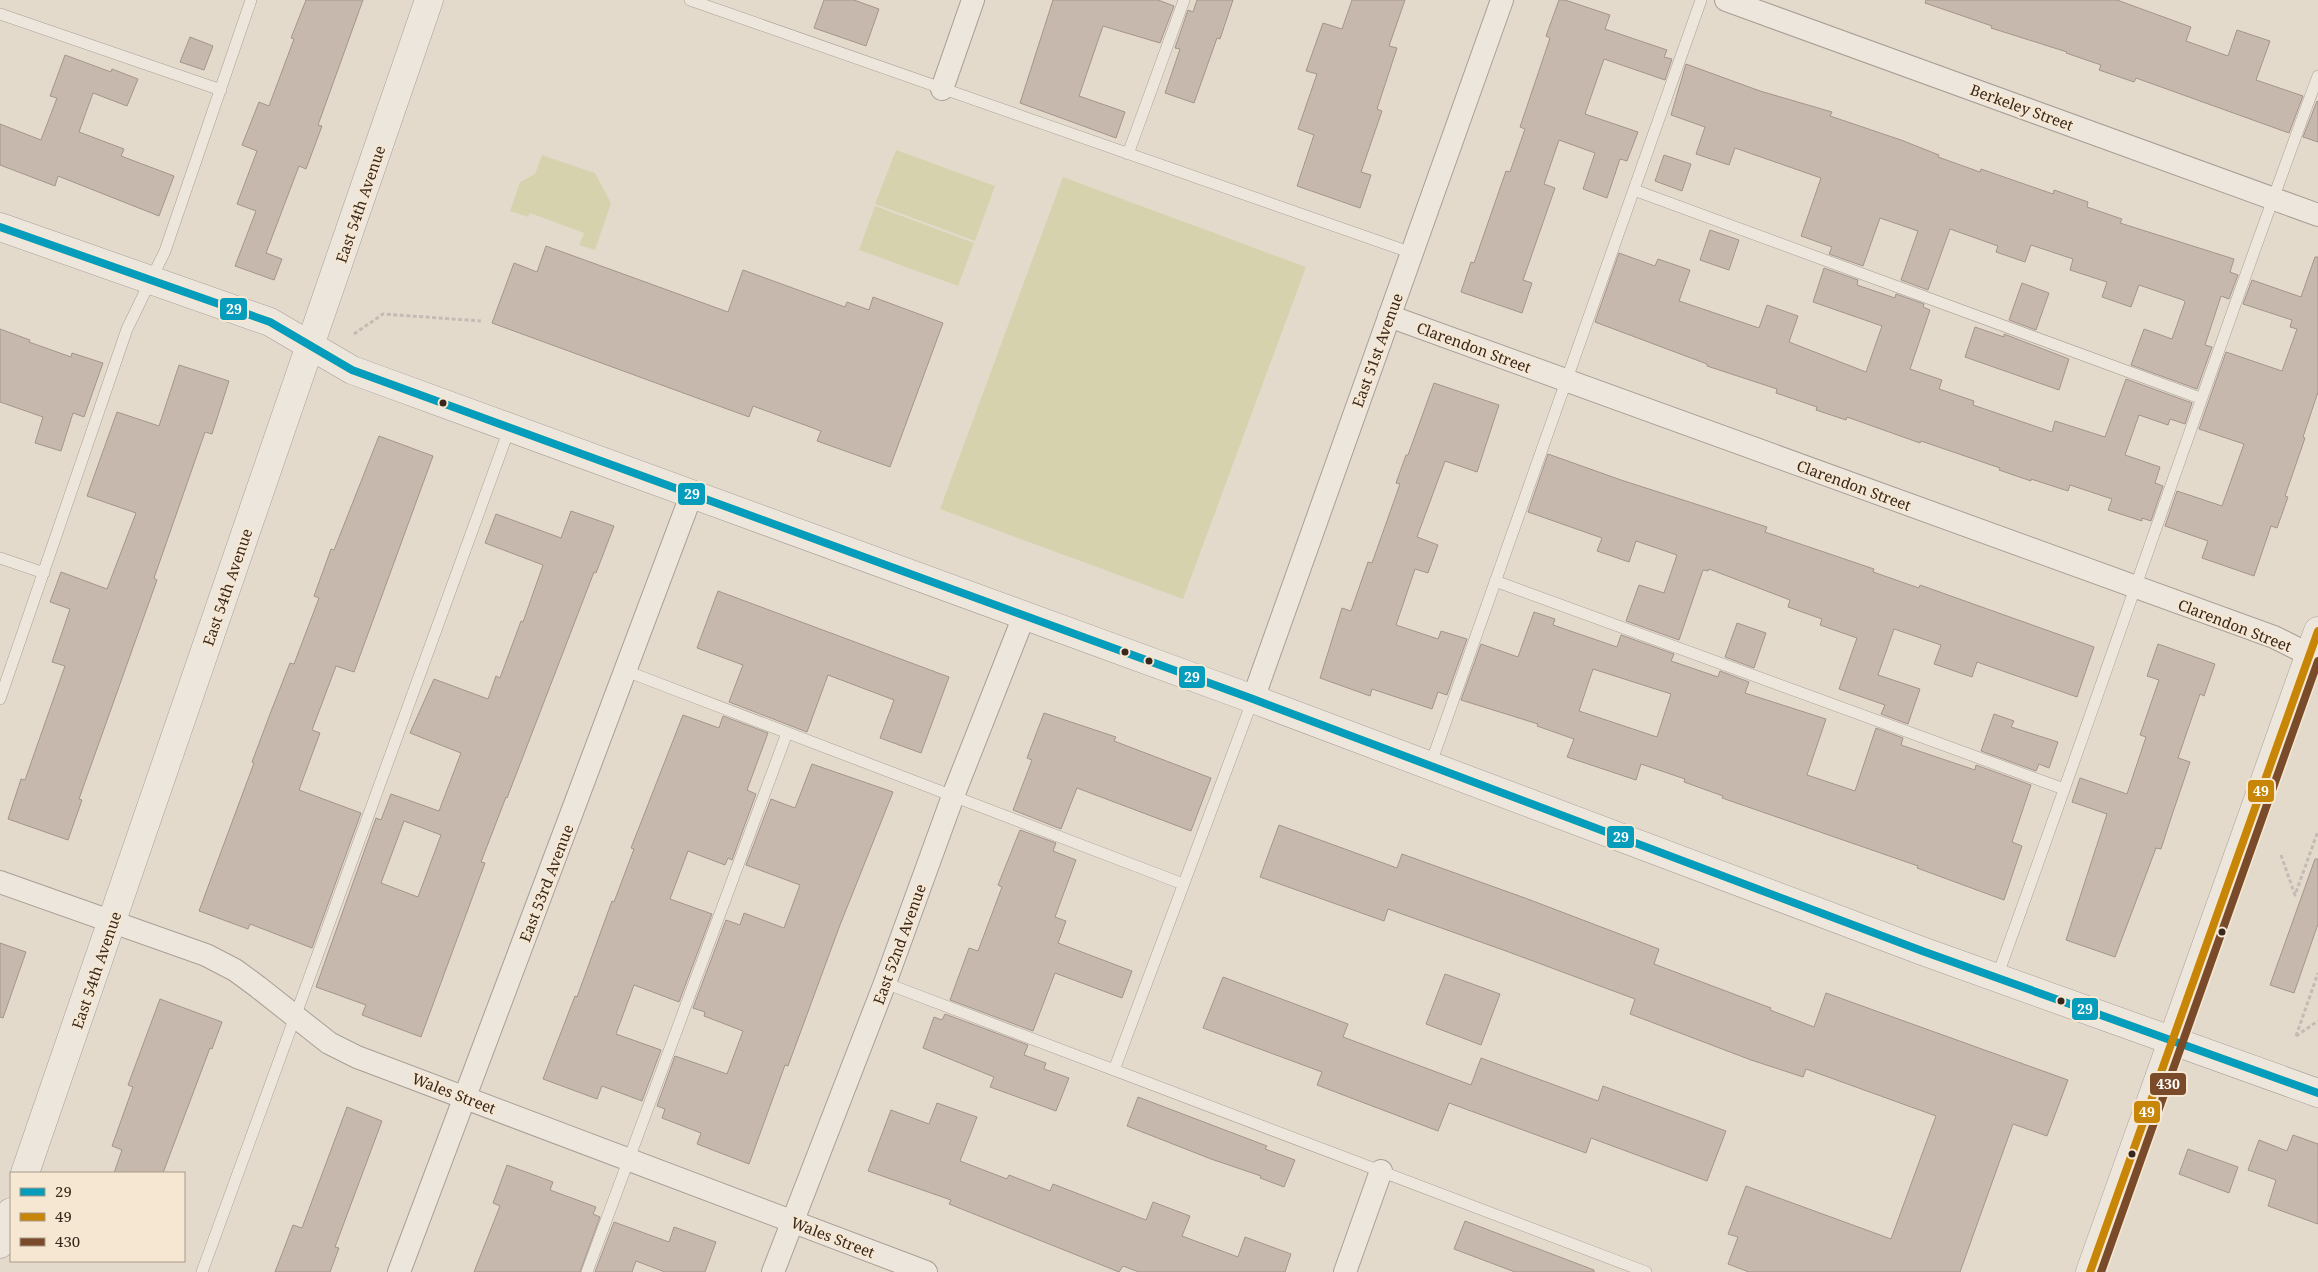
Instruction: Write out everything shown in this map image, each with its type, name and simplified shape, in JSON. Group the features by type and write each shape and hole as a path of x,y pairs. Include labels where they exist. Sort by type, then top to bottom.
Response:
{"street":[{"name":"East 54th Avenue","path":"25,1172 429,0"},
{"path":"942,89 973,0"},
{"name":"East 51st Avenue","path":"1253,699 1502,0"},
{"name":"Berkeley Street","path":"1726,0 2318,215"},
{"path":"0,227 270,322 352,370 1253,699 1997,977 2318,1093"},
{"name":"Clarendon Street","path":"1389,316 2136,588 2274,637 2315,648"},
{"name":"East 53rd Avenue","path":"399,1272 692,493"},
{"name":"East 52nd Avenue","path":"774,1272 885,983 953,796 1024,616"},
{"path":"2090,1272 2315,648"},
{"name":"Wales Street","path":"0,882 206,955 235,970 329,1043 357,1057 926,1272"},
{"path":"1345,1272 1381,1172"},
{"path":"0,1244 10,1215"}],"lane":[{"path":"0,699 127,329 165,251 251,0"},
{"path":"690,0 712,4 942,89 1412,254"},
{"path":"1128,154 1184,0"},
{"path":"1430,766 1701,0"},
{"path":"0,14 221,90"},
{"path":"1997,977 2136,588 2200,398 2318,76"},
{"path":"1634,190 2200,398"},
{"path":"202,1272 510,427"},
{"path":"0,558 44,573"},
{"path":"1495,581 2064,789"},
{"path":"626,671 1183,884"},
{"path":"1114,1070 1253,699"},
{"path":"587,1272 787,732"},
{"path":"885,983 1646,1272"}],"path":[{"path":"354,334 383,314 481,320"},
{"path":"2281,855 2295,896 2318,831"},
{"path":"2318,973 2296,1036 2318,1021"}],"shaded area":[{"path":"896,150 995,186 975,241 875,204"},
{"path":"542,155 595,173 611,203 595,250 579,245 584,233 530,213 528,217 510,211 520,182 535,174"},
{"path":"1063,177 1306,267 1183,599 940,509"},
{"path":"875,206 974,243 958,286 859,250"}],"building":[{"path":"306,0 363,0 318,125 322,126 306,169 299,166 266,253 282,259 274,280 235,266 256,211 237,204 257,151 242,145 259,102 269,106 294,39 291,38"},
{"path":"824,0 854,0 879,9 866,46 814,28"},
{"path":"1053,0 1158,0 1174,6 1160,43 1103,26 1079,96 1125,112 1116,138 1020,103"},
{"path":"1197,0 1233,0 1220,39 1217,38 1194,103 1165,93 1180,49 1175,48 1188,10 1193,12"},
{"path":"1352,0 1405,0 1389,46 1397,48 1377,109 1382,111 1361,172 1371,175 1360,208 1297,186 1314,135 1298,129 1317,74 1306,71 1323,23 1342,29"},
{"path":"1559,0 1565,0 1610,15 1605,29 1667,50 1664,57 1672,59 1665,80 1604,59 1585,114 1638,132 1627,161 1620,159 1607,198 1583,189 1595,153 1559,140 1544,184 1555,188 1523,280 1532,283 1522,313 1461,292 1471,262 1474,263 1506,171 1510,172 1525,129 1520,127 1550,38 1546,36"},
{"path":"1926,0 2117,0 2191,27 2186,41 2228,56 2237,30 2270,41 2256,80 2303,96 2289,133 2136,78 2134,82 2099,70 2101,65 1991,28 1992,26 1925,3"},
{"path":"190,37 213,46 204,70 180,62"},
{"path":"65,55 111,72 112,69 138,79 127,106 93,93 79,132 124,149 121,156 174,176 159,216 58,176 55,186 0,165 0,124 41,140 57,98 50,96"},
{"path":"1686,64 1760,91 1832,112 1830,116 1901,140 1939,155 1938,157 1980,172 1981,169 2053,194 2054,190 2088,202 2087,207 2122,219 2120,223 2234,259 2230,272 2238,275 2229,299 2221,296 2205,345 2212,347 2197,389 2131,365 2144,329 2172,339 2185,302 2139,285 2131,307 2102,297 2107,282 2070,270 2073,259 2031,245 2025,262 1996,252 1998,246 1950,229 1928,290 1901,280 1918,231 1880,218 1863,266 1829,254 1832,247 1801,236 1821,178 1735,148 1729,165 1696,154 1705,127 1671,115"},
{"path":"2318,102 2318,142 2303,137"},
{"path":"1664,155 1691,164 1682,191 1655,181"},
{"path":"1710,230 1739,240 1729,270 1700,260"},
{"path":"546,246 728,312 743,270 845,307 847,302 869,310 873,297 943,323 890,467 817,441 821,431 753,406 749,417 492,323 514,263 537,272"},
{"path":"1619,253 1655,266 1658,259 1690,270 1679,301 1759,328 1767,305 1798,316 1789,342 1866,372 1882,326 1813,302 1824,268 1858,280 1857,285 1895,298 1896,294 1924,304 1923,307 1930,310 1910,369 1942,380 1939,389 1974,401 1973,405 2052,432 2055,421 2105,437 2126,379 2192,403 2185,424 2170,419 2168,425 2139,415 2125,455 2160,467 2155,483 2163,486 2151,521 2142,518 2142,521 2108,510 2112,499 2070,485 2068,491 2031,479 2031,481 1999,470 2000,468 1921,441 1920,443 1847,417 1846,420 1816,410 1817,407 1776,393 1777,389 1707,366 1707,364 1595,322"},
{"path":"2315,257 2318,257 2318,392 2303,437 2305,438 2285,496 2288,497 2277,528 2271,526 2254,576 2202,558 2208,541 2165,526 2177,491 2222,506 2244,444 2199,429 2226,352 2282,371 2297,329 2290,327 2292,320 2243,304 2252,280 2301,297"},
{"path":"2022,283 2049,293 2036,330 2009,320"},
{"path":"1975,327 2004,337 2004,334 2069,359 2059,390 1965,357"},
{"path":"0,329 71,357 72,353 103,363 84,417 73,413 61,451 35,443 43,417 0,402"},
{"path":"179,365 229,381 212,434 205,432 154,578 157,580 79,799 82,800 68,840 8,819 21,779 25,780 65,666 52,662 70,609 50,602 61,572 107,589 136,513 87,496 117,412 159,426"},
{"path":"1434,383 1499,405 1477,472 1445,461 1417,537 1438,545 1428,573 1415,569 1396,625 1438,639 1441,631 1467,639 1447,695 1438,692 1432,709 1372,689 1370,696 1320,678 1342,608 1351,611 1368,562 1372,563 1400,484 1396,483"},
{"path":"379,436 433,456 354,672 336,666 312,730 320,733 299,790 361,813 312,948 250,924 248,929 199,911 254,763 252,762 270,714 290,663 294,664 319,598 314,596 331,549 334,550"},
{"path":"1548,454 1621,480 1767,527 1765,532 1874,569 1873,572 1919,588 1920,585 2094,647 2077,697 1977,662 1972,677 1934,664 1941,645 1894,629 1878,675 1920,689 1908,724 1881,714 1885,705 1839,689 1857,638 1820,625 1822,619 1788,607 1790,600 1709,569 1708,571 1703,570 1679,640 1626,621 1639,585 1664,593 1677,555 1636,541 1629,562 1597,551 1602,538 1528,512"},
{"path":"571,511 614,526 596,573 594,572 481,862 485,863 421,1037 362,1015 366,1005 316,987 376,818 381,820 391,794 439,811 461,753 410,733 434,679 488,699 496,676 500,678 521,621 523,622 543,565 485,543 496,514 561,538","holes":["404,821 441,835 418,897 381,883"]},
{"path":"718,591 949,677 921,753 880,738 894,700 828,675 807,732 729,702 743,665 697,648"},
{"path":"1534,612 1555,619 1553,625 1617,647 1621,635 1674,654 1671,661 1718,677 1720,671 1749,682 1745,693 1826,719 1807,775 1855,791 1876,728 1903,738 1901,745 1975,770 1976,765 2031,785 2012,842 2022,846 2004,900 1917,868 1918,866 1722,798 1723,796 1684,782 1685,779 1641,764 1636,780 1567,757 1574,739 1537,726 1538,724 1461,700 1481,644 1518,657","holes":["1593,669 1671,694 1657,737 1579,711"]},
{"path":"1737,623 1766,633 1754,668 1725,657"},
{"path":"2158,644 2215,664 2204,696 2200,694 2178,758 2190,762 2161,849 2156,848 2115,957 2066,940 2107,814 2072,802 2080,778 2127,794 2146,737 2140,735 2159,680 2147,676"},
{"path":"1044,713 1116,737 1114,741 1211,778 1191,831 1077,788 1061,829 1013,810 1032,760 1027,758"},
{"path":"1994,714 2014,721 2011,727 2058,742 2049,768 2039,764 2036,771 1981,751"},
{"path":"683,715 719,728 723,716 768,733 747,790 756,794 732,860 728,858 725,865 688,851 670,899 712,914 679,1002 634,985 616,1034 661,1050 642,1101 602,1086 597,1099 543,1079 575,996 577,997 612,901 614,902 634,849 631,848"},
{"path":"812,764 893,792 840,925 788,1066 785,1065 749,1164 697,1144 701,1133 662,1118 665,1109 657,1106 675,1056 727,1074 743,1031 704,1016 705,1012 693,1008 726,920 740,925 744,913 784,928 800,885 746,865 771,799 795,808"},
{"path":"1279,825 1397,868 1402,854 1525,898 1659,949 1654,964 1771,1008 1770,1010 1814,1027 1826,993 2068,1080 2047,1136 2013,1124 1960,1272 1749,1272 1728,1264 1738,1237 1728,1234 1746,1186 1891,1239 1936,1116 1806,1069 1803,1077 1751,1060 1630,1014 1635,999 1388,909 1384,921 1260,877"},
{"path":"1020,830 1056,843 1053,851 1076,860 1055,917 1066,921 1058,943 1132,971 1122,998 1055,973 1033,1031 950,1000 969,948 978,951 1002,887 998,885"},
{"path":"2315,859 2318,859 2318,924 2294,993 2270,985"},
{"path":"0,943 26,952 3,1018 0,1017"},
{"path":"1445,974 1500,994 1481,1045 1426,1024"},
{"path":"1223,977 1348,1024 1343,1037 1471,1085 1481,1058 1598,1101 1603,1086 1726,1131 1707,1181 1591,1138 1586,1153 1449,1103 1438,1131 1317,1085 1322,1072 1203,1028"},
{"path":"160,999 222,1022 212,1049 210,1048 163,1172 114,1172 122,1150 112,1146 133,1087 128,1085"},
{"path":"945,1014 1028,1045 1024,1055 1046,1063 1044,1069 1069,1078 1056,1111 990,1087 994,1077 923,1048 934,1017 942,1020"},
{"path":"1138,1097 1267,1146 1265,1149 1295,1160 1284,1187 1260,1178 1261,1176 1211,1159 1127,1126"},
{"path":"937,1103 977,1117 960,1161 1007,1179 1009,1175 1050,1191 1053,1184 1146,1220 1153,1202 1190,1216 1182,1236 1238,1257 1245,1237 1291,1254 1285,1272 1139,1272 1123,1266 1119,1272 949,1204 951,1200 868,1171 891,1110 929,1124"},
{"path":"347,1107 382,1121 335,1247 339,1248 330,1272 275,1272 293,1225 302,1228"},
{"path":"2293,1135 2318,1144 2318,1224 2268,1206 2276,1180 2248,1170 2259,1140 2287,1151"},
{"path":"2188,1149 2238,1167 2229,1193 2179,1174"},
{"path":"507,1165 553,1182 550,1190 596,1207 593,1214 600,1217 580,1272 474,1272 500,1206 493,1203"},
{"path":"1465,1221 1594,1270 1594,1272 1515,1272 1454,1249"},
{"path":"614,1222 669,1242 674,1227 716,1242 705,1272 665,1272 636,1261 632,1272 595,1272"}],"transit line":[{"name":"29","path":"0,227 270,322 352,370 1253,699 1925,952 2318,1093"},
{"name":"49","path":"2090,1272 2318,631"},
{"name":"430","path":"2101,1272 2318,661"}]}
